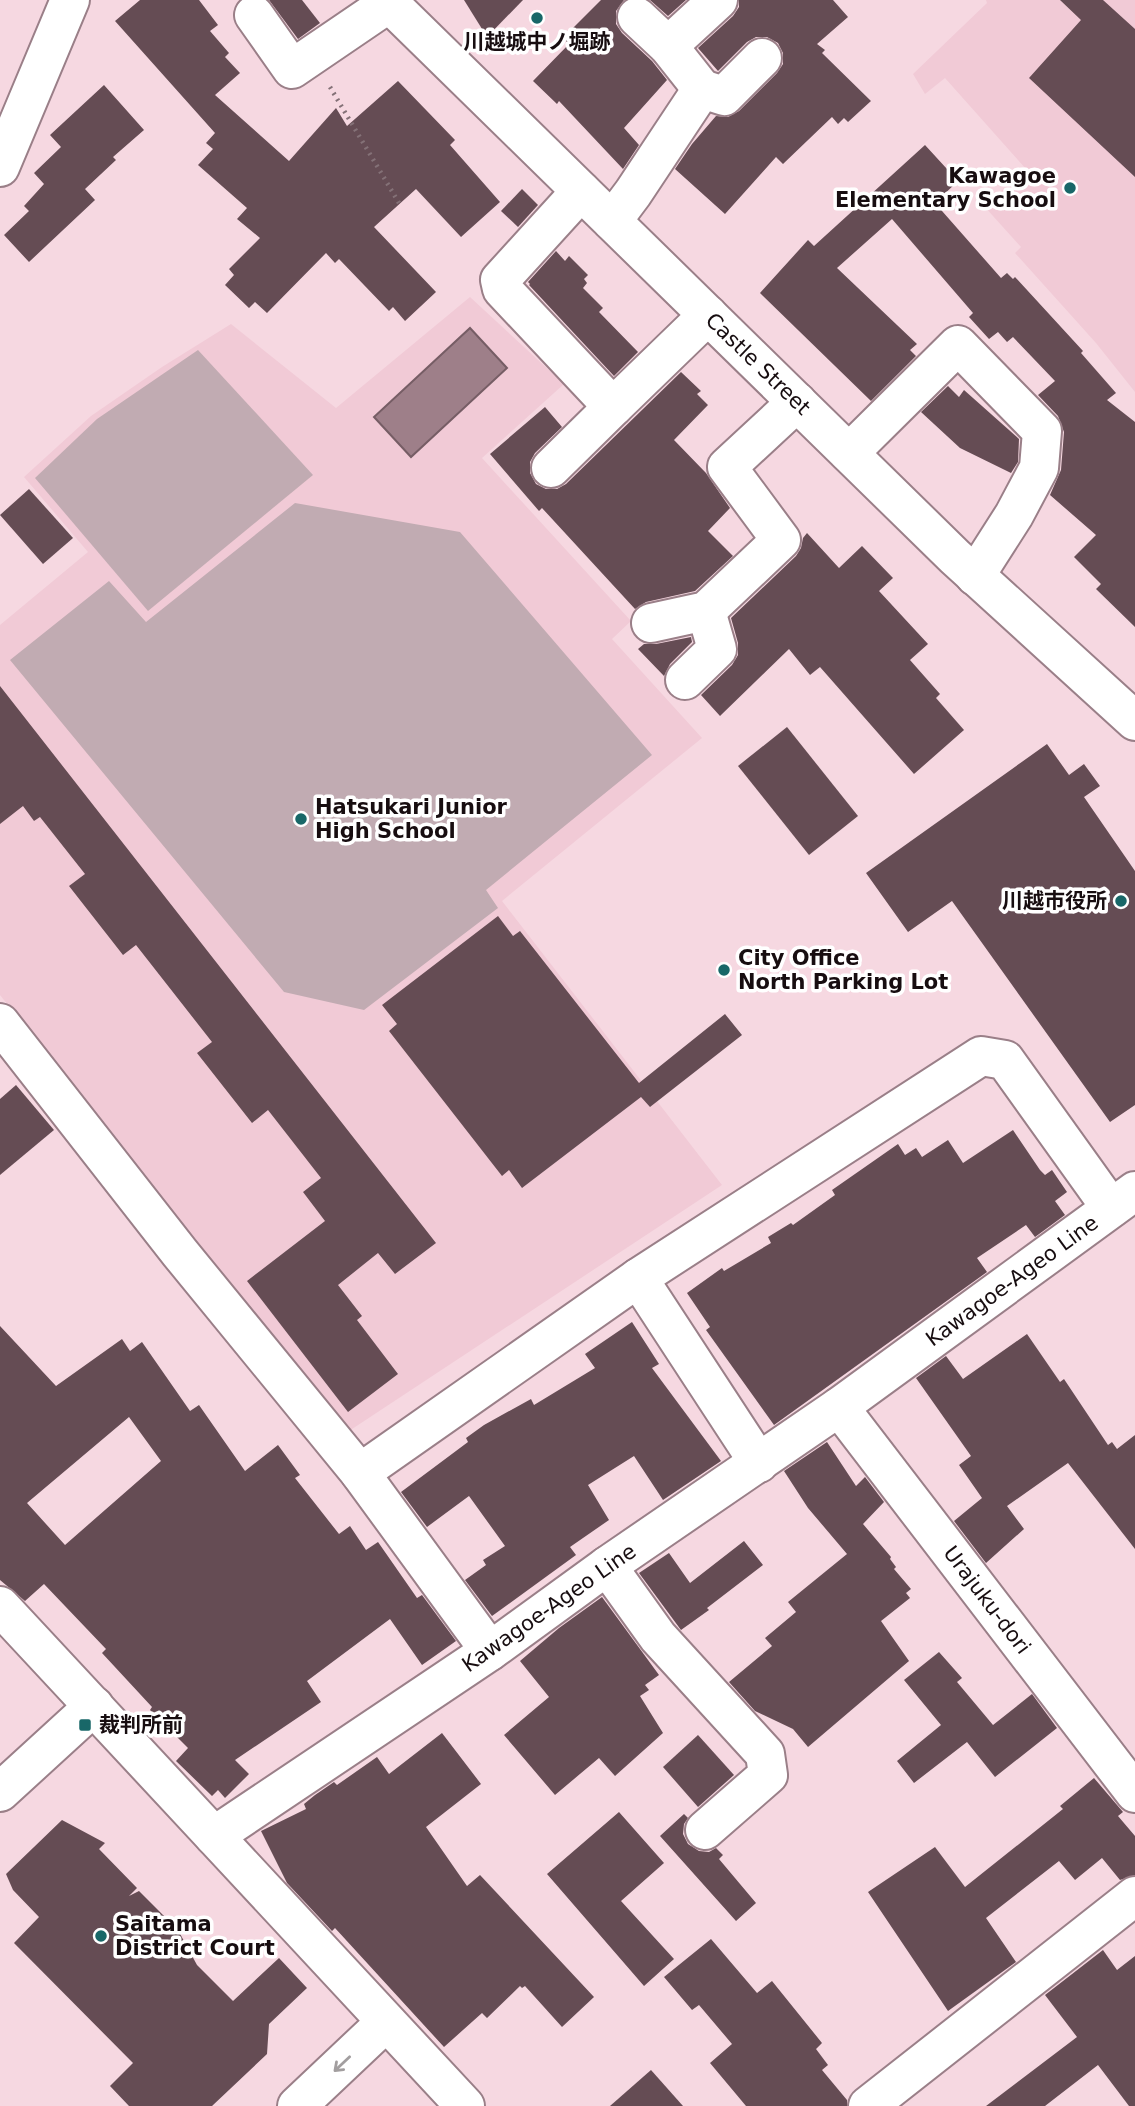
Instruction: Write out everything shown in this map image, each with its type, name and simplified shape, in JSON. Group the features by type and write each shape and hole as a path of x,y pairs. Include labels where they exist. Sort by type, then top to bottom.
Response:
{"street":[{"path":"0,167 15,92 70,0"},
{"path":"668,46 718,0"},
{"path":"254,15 292,69 388,2"},
{"name":"Castle Street","path":"388,2 975,576 1135,721"},
{"path":"637,17 668,46 702,89 724,96 762,58"},
{"path":"612,221 702,89"},
{"path":"581,191 500,280 502,289 613,407"},
{"path":"551,468 708,315"},
{"path":"849,453 958,345 1042,431 1039,468 1014,515 975,576"},
{"path":"651,623 706,611 781,540 727,467 797,402"},
{"path":"685,680 717,649 706,611"},
{"path":"0,1023 180,1253 360,1473 490,1651"},
{"path":"360,1473 638,1278 981,1056 1005,1060 1123,1200"},
{"name":"Kawagoe-Ageo Line","path":"214,1836 490,1651 607,1566 839,1408 1123,1200"},
{"path":"638,1278 759,1463"},
{"name":"Urajuku-dori","path":"839,1408 1135,1793"},
{"path":"607,1566 658,1637 765,1754 768,1775 705,1830"},
{"path":"0,1605 465,2106"},
{"path":"0,1792 94,1706"},
{"path":"869,2106 1135,1896"},
{"path":"297,2106 386,2022"}],"path":[{"path":"312,56 399,204"}],"shaded area":[{"name":"Kawagoe Elementary School","path":"986,0 1135,0 1135,392 1096,343 1015,253 1021,247 984,206 1026,169 945,78 925,94 913,74 987,3"},
{"name":"Hatsukari Junior High School","path":"470,297 564,384 482,458 631,621 612,639 702,738 502,901 722,1185 346,1433 0,995 0,625 88,552 24,477 91,416 231,324 336,408"},
{"path":"470,328 507,368 411,457 374,417"},
{"path":"198,350 313,475 148,611 35,478 97,419"},
{"path":"295,503 460,532 652,755 486,890 498,908 364,1010 284,992 10,660 109,581 146,622"}],"building":[{"path":"140,0 199,0 218,25 210,31 229,53 225,57 240,73 215,95 289,161 336,108 347,126 398,81 455,140 450,145 500,202 461,237 416,189 374,227 436,292 405,321 393,307 389,311 339,259 335,263 326,253 267,313 255,302 249,308 225,285 234,275 229,269 260,238 237,219 247,208 198,165 213,149 206,143 215,133 115,21"},
{"path":"269,0 302,0 320,23 298,39"},
{"path":"464,0 523,0 487,37"},
{"path":"601,0 624,0 616,11 616,24 667,80 624,128 639,145 623,169 559,101 557,104 533,81 569,44 563,38"},
{"path":"650,0 686,0 668,16"},
{"path":"739,0 833,0 848,17 817,44 825,50 822,53 871,101 848,122 844,118 838,124 832,117 783,164 776,157 725,214 675,169 716,116 728,117 739,111 783,64 783,53 778,43 767,37 756,37 747,42 718,71 698,48 733,16 739,7"},
{"path":"1060,0 1103,0 1135,29 1135,177 1029,78 1081,20"},
{"path":"104,85 144,130 113,157 116,160 85,189 95,200 29,262 4,235 29,211 24,206 44,184 34,173 61,147 50,135"},
{"path":"925,145 958,181 935,203 1001,278 1007,273 1013,279 1015,277 1083,351 1081,353 1116,393 1107,400 1135,422 1135,627 1096,589 1101,584 1074,557 1096,535 1050,495 1061,470 1064,432 1058,416 1038,395 1055,381 1013,337 1007,342 998,332 989,339 969,317 973,313 892,219 837,268 917,344 910,350 916,356 871,401 760,293 808,240 814,246"},
{"path":"522,189 538,205 518,227 501,211"},
{"path":"556,251 565,261 569,256 588,275 584,279 587,283 583,288 603,308 599,312 638,352 614,376 529,285 528,282"},
{"path":"681,372 701,391 697,394 708,405 674,440 706,473 730,508 708,531 733,556 695,591 646,602 635,609 542,508 539,511 490,454 545,407 562,427 535,453 530,462 530,473 536,484 546,489 557,489 566,484"},
{"path":"948,386 959,397 964,390 1019,439 1018,462 1011,473 960,448 921,412"},
{"path":"29,489 73,538 43,564 0,515"},
{"path":"807,533 839,568 862,546 893,578 879,591 928,644 910,660 940,694 936,698 964,730 914,774 820,667 810,675 789,649 720,716 701,695 732,665 738,655 738,643 731,618 796,556"},
{"path":"691,637 692,642 670,664 664,676 638,649 644,644"},
{"path":"0,686 436,1243 395,1274 378,1253 338,1285 362,1316 357,1320 398,1374 348,1412 247,1281 325,1221 303,1192 321,1178 268,1110 252,1123 197,1053 212,1042 136,945 123,955 69,886 85,874 40,817 34,821 23,806 0,824"},
{"path":"787,727 858,816 809,855 738,766"},
{"path":"1047,744 1069,775 1084,764 1100,786 1084,797 1135,871 1135,1105 1110,1122 952,901 908,932 866,873"},
{"path":"498,916 513,936 520,931 639,1083 725,1014 742,1035 650,1107 641,1097 522,1188 509,1170 502,1176 389,1031 397,1024 382,1005"},
{"path":"16,1085 54,1130 0,1175 0,1099"},
{"path":"1013,1130 1040,1170 1045,1175 1052,1170 1067,1192 1055,1201 1065,1215 1035,1237 1026,1225 977,1258 987,1272 774,1425 706,1330 710,1327 687,1293 722,1268 724,1271 771,1243 768,1237 791,1223 793,1225 835,1195 832,1190 898,1144 905,1155 916,1148 922,1157 948,1140 963,1163"},
{"path":"632,1322 659,1364 652,1368 721,1461 663,1500 634,1456 588,1485 609,1520 570,1547 576,1555 492,1616 465,1580 486,1565 483,1560 505,1546 469,1496 427,1527 401,1492 468,1442 466,1438 484,1425 531,1399 534,1405 595,1368 585,1354"},
{"path":"0,1326 56,1386 122,1339 130,1351 142,1342 190,1411 199,1405 245,1471 278,1445 300,1475 295,1478 339,1534 350,1526 366,1550 378,1542 417,1598 422,1595 456,1641 422,1665 390,1619 307,1681 321,1702 235,1760 249,1774 225,1798 218,1790 212,1796 176,1761 188,1748 150,1710 152,1707 102,1653 106,1649 44,1584 25,1601 0,1580","holes":["129,1417 161,1461 65,1545 27,1503"]},
{"path":"1027,1334 1060,1382 1064,1379 1108,1445 1112,1442 1117,1449 1135,1435 1135,1549 1068,1463 1007,1506 1024,1529 986,1563 954,1521 982,1498 959,1465 971,1456 916,1378 946,1356 963,1379"},
{"path":"827,1442 856,1486 865,1477 884,1502 863,1524 891,1557 896,1567 894,1569 911,1589 906,1593 910,1598 881,1621 909,1661 808,1747 793,1729 755,1711 729,1682 772,1646 765,1638 796,1612 788,1602 847,1554 808,1508 784,1471"},
{"path":"744,1541 763,1565 681,1630 639,1573 669,1553 690,1583"},
{"path":"602,1597 659,1675 645,1685 649,1690 640,1696 663,1733 615,1776 599,1758 555,1795 504,1735 549,1697 520,1661"},
{"path":"939,1652 962,1678 957,1682 993,1725 1032,1694 1057,1728 995,1777 967,1742 914,1783 897,1761 941,1725 904,1680"},
{"path":"442,1733 481,1784 426,1827 467,1886 480,1875 594,1997 562,2027 525,1986 520,1986 487,2018 482,2013 444,2047 335,1928 332,1931 287,1883 261,1831 306,1809 304,1804 315,1795 334,1782 337,1785 377,1757 389,1774"},
{"path":"698,1735 734,1775 698,1807 663,1767"},
{"path":"1094,1778 1123,1812 1118,1816 1135,1836 1135,1875 1120,1880 1102,1858 1075,1880 1059,1861 986,1918 1016,1962 948,2011 868,1892 935,1847 965,1887 1063,1809 1060,1806"},
{"path":"619,1812 664,1863 621,1901 674,1959 644,1986 547,1874"},
{"path":"684,1814 688,1818 683,1834 688,1844 699,1851 709,1852 716,1848 723,1855 719,1859 756,1903 736,1921 660,1836"},
{"path":"62,1820 105,1843 99,1849 137,1888 129,1896 139,1891 178,1930 197,1965 233,2001 279,1958 307,1988 269,2024 267,2054 212,2106 129,2106 110,2086 133,2063 14,1943 39,1917 13,1890 6,1874"},
{"path":"711,1939 757,1993 772,1981 822,2043 816,2049 828,2065 822,2070 847,2100 847,2106 746,2106 710,2063 732,2044 699,2005 692,2010 664,1977"},
{"path":"1103,1950 1117,1970 1135,1956 1135,2106 1129,2106 1098,2065 1045,2106 986,2106 1077,2037 1045,1995"},
{"path":"651,2070 683,2106 610,2106"}],"place":[{"name":"川越城中ノ堀跡","path":"537,18"},
{"name":"Kawagoe Elementary School","path":"1070,188"},
{"name":"Hatsukari Junior High School","path":"301,819"},
{"name":"川越市役所","path":"1121,901"},
{"name":"City Office North Parking Lot","path":"724,970"},
{"name":"裁判所前","path":"85,1725"},
{"name":"Saitama District Court","path":"101,1936"}]}
